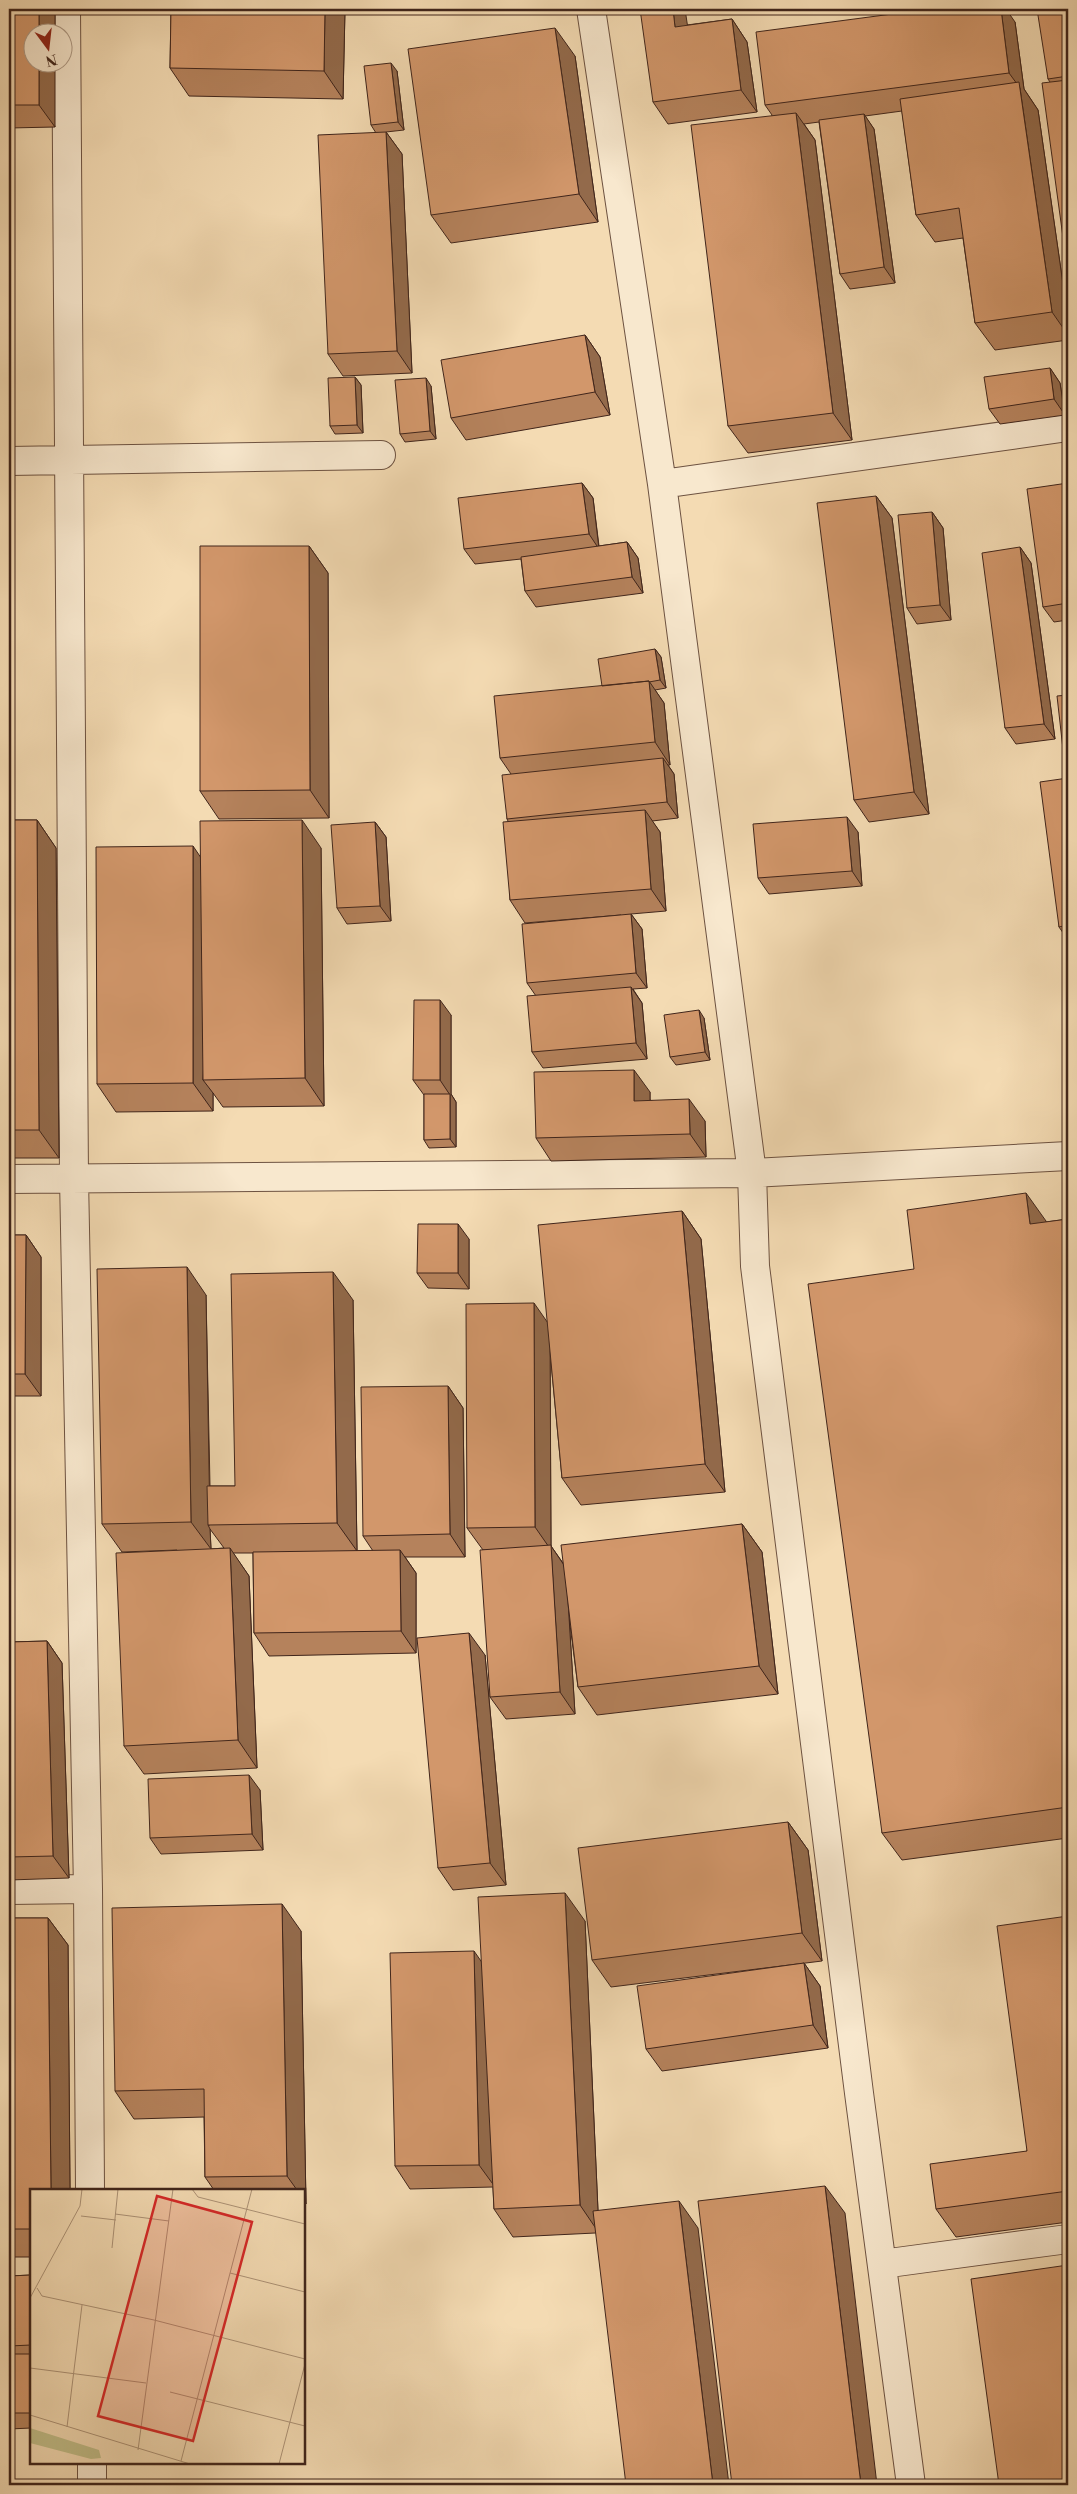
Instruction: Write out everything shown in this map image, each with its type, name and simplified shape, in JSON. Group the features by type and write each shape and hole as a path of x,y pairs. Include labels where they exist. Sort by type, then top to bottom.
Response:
{"street":[{"path":"66,9 74,1178 88,1889 90,2189"},
{"path":"591,9 662,484 752,1173 755,1266 882,2264 912,2485"},
{"path":"662,484 1068,427"},
{"path":"9,461 381,455"},
{"path":"9,1179 752,1173 1068,1156"},
{"path":"9,1890 88,1889"},
{"path":"882,2264 1068,2239"},
{"path":"92,2464 92,2485"}],"building":[{"path":"9,9 39,9 39,22 22,22 22,72 39,72 39,105 9,105"},
{"path":"171,9 325,9 324,71 170,68"},
{"path":"640,9 673,9 675,27 732,19 741,90 653,102"},
{"path":"893,9 930,9 894,13"},
{"path":"930,9 1001,9 1009,73 765,105 756,32"},
{"path":"1037,9 1068,9 1068,76 1048,79"},
{"path":"555,28 579,194 431,215 408,49"},
{"path":"391,63 398,122 371,125 364,66"},
{"path":"1068,80 1068,274 1042,83"},
{"path":"1019,82 1052,312 975,323 959,208 916,215 900,99"},
{"path":"796,113 833,413 728,426 691,125"},
{"path":"864,114 884,267 840,274 819,120"},
{"path":"386,132 397,351 328,354 318,135"},
{"path":"585,335 595,392 451,418 441,360"},
{"path":"1050,368 1054,399 989,409 984,377"},
{"path":"355,377 357,425 330,426 328,378"},
{"path":"426,378 430,431 400,434 395,380"},
{"path":"582,483 589,534 464,549 458,498"},
{"path":"1068,483 1068,603 1043,607 1027,489"},
{"path":"876,496 914,792 854,800 817,503"},
{"path":"932,512 940,605 907,608 898,515"},
{"path":"627,542 632,577 525,591 521,557"},
{"path":"200,546 309,546 310,790 200,791"},
{"path":"1020,547 1044,724 1005,728 982,553"},
{"path":"655,649 660,680 602,686 598,659"},
{"path":"649,681 655,742 500,758 494,696"},
{"path":"1068,695 1068,767 1065,767 1057,696"},
{"path":"663,758 667,802 507,819 502,775"},
{"path":"1068,778 1068,925 1059,927 1040,782"},
{"path":"645,810 651,889 510,900 503,822"},
{"path":"847,817 852,871 758,878 753,824"},
{"path":"9,820 37,820 39,1130 9,1130"},
{"path":"302,820 305,1078 203,1080 200,821"},
{"path":"375,822 380,906 337,908 331,825"},
{"path":"193,846 193,1083 97,1084 96,847"},
{"path":"631,914 636,973 527,983 522,924"},
{"path":"631,987 636,1043 532,1052 527,996"},
{"path":"414,1000 440,1000 440,1080 413,1080"},
{"path":"699,1010 705,1052 670,1057 664,1015"},
{"path":"634,1070 634,1101 689,1099 690,1134 536,1138 534,1072"},
{"path":"424,1094 450,1094 450,1139 424,1140"},
{"path":"1026,1193 1030,1224 1068,1219 1068,1807 882,1833 808,1284 914,1269 907,1210"},
{"path":"682,1211 705,1464 562,1478 538,1225"},
{"path":"418,1224 458,1224 458,1273 417,1273"},
{"path":"9,1235 26,1235 25,1374 9,1374"},
{"path":"187,1267 191,1522 102,1524 97,1269"},
{"path":"333,1272 337,1523 208,1525 207,1486 235,1486 231,1274"},
{"path":"534,1303 535,1527 467,1528 466,1304"},
{"path":"448,1386 450,1534 363,1536 361,1387"},
{"path":"742,1524 759,1666 578,1687 561,1545"},
{"path":"551,1545 560,1692 490,1697 480,1550"},
{"path":"230,1548 238,1740 124,1746 116,1553"},
{"path":"400,1550 401,1631 254,1633 253,1552"},
{"path":"469,1633 490,1863 438,1868 417,1638"},
{"path":"47,1641 53,1856 9,1857 9,1642"},
{"path":"249,1775 252,1834 150,1838 148,1779"},
{"path":"788,1822 802,1933 592,1960 578,1848"},
{"path":"565,1893 580,2205 494,2209 478,1897"},
{"path":"282,1904 287,2176 205,2177 204,2089 115,2091 112,1908"},
{"path":"1068,1916 1068,2191 936,2209 930,2164 1027,2151 997,1926"},
{"path":"9,1918 48,1918 51,2189 30,2189 30,2229 9,2229"},
{"path":"474,1951 479,2165 395,2166 390,1953"},
{"path":"804,1963 813,2025 646,2049 637,1986"},
{"path":"825,2186 861,2485 732,2485 698,2201"},
{"path":"679,2201 713,2485 626,2485 593,2211"},
{"path":"1068,2265 1068,2485 999,2485 971,2279"},
{"path":"30,2275 30,2345 9,2346 9,2276"},
{"path":"9,2354 30,2354 30,2413 9,2413"}]}
